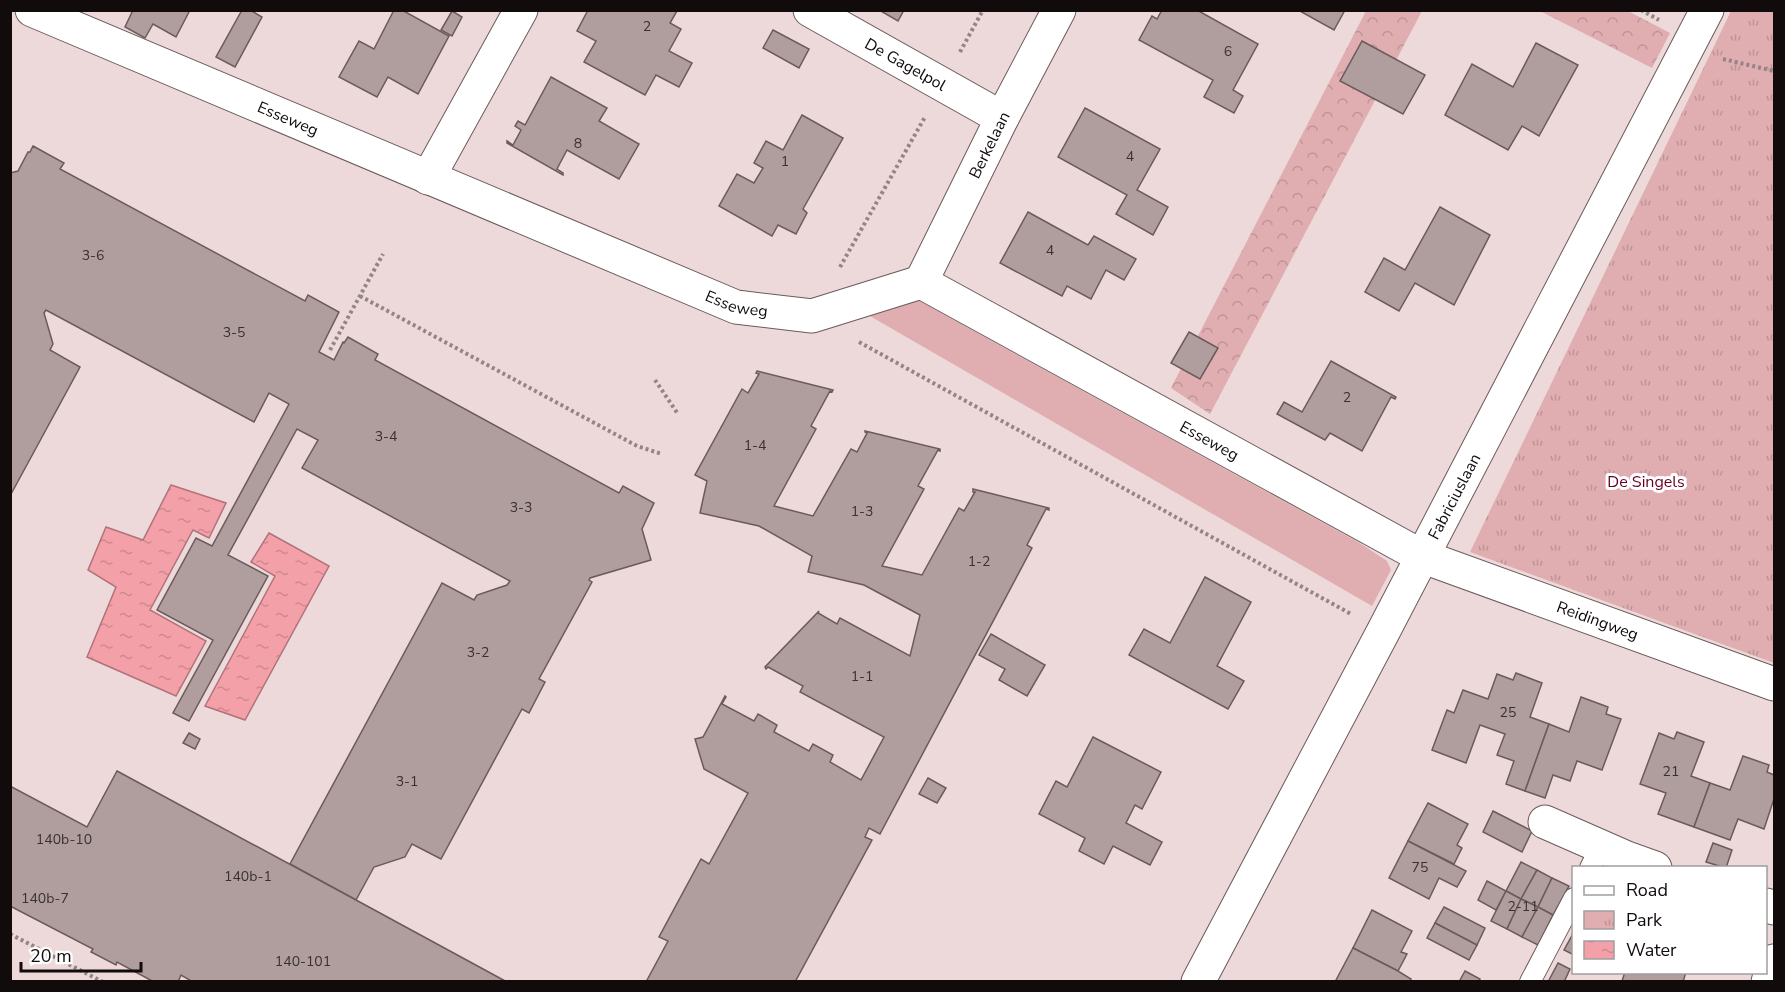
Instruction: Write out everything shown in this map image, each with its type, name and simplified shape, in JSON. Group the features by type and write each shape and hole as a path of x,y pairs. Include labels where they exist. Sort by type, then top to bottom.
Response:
{"street":[{"name":"Esseweg","path":"32,10 736,307 812,316 921,282 1421,556"},
{"path":"428,178 521,10"},
{"name":"De Gagelpol","path":"810,10 1002,118"},
{"name":"Berkelaan","path":"921,282 1002,118 1059,10"},
{"name":"Fabriciuslaan","path":"1198,981 1383,632 1707,10"},
{"name":"Reidingweg","path":"1421,556 1774,684"},
{"path":"1545,822 1595,857 1628,858 1651,866"},
{"path":"1768,981 1774,961"}],"lane":[{"path":"1530,981 1572,902"}],"path":[{"path":"982,10 943,85 812,316 1383,632"},
{"path":"330,351 382,254"},
{"path":"360,296 637,446 662,454"},
{"path":"654,380 678,414"},
{"path":"10,934 102,981"}],"green space":[{"path":"1366,11 1422,11 1210,414 1171,388"},
{"path":"1540,11 1628,11 1670,33 1652,68"},
{"name":"De Singels","path":"1731,11 1774,11 1774,663 1470,552"},
{"path":"910,296 1358,542 1387,561 1391,570 1372,606 863,312"}],"water":[{"path":"171,485 226,503 209,538 193,530 150,610 206,641 176,696 87,657 116,587 88,570 106,527 143,540"},
{"path":"269,533 329,566 245,720 205,706 275,576 251,562"}],"building":[{"path":"129,10 190,10 176,37 153,24 145,38 125,27 132,12"},
{"path":"242,10 250,10 262,17 235,67 216,57"},
{"path":"394,10 402,10 449,36 418,94 388,77 377,97 339,77 359,41 374,49"},
{"path":"588,10 677,11 670,23 681,29 669,51 692,63 679,87 656,75 645,95 584,62 596,41 577,31"},
{"path":"879,10 904,10 898,21"},
{"path":"1162,10 1197,10 1258,44 1233,90 1243,96 1234,113 1204,97 1213,80 1139,40 1152,16 1157,19"},
{"path":"1298,10 1345,10 1334,30"},
{"path":"452,11 462,17 452,36 441,30"},
{"path":"773,30 809,49 799,68 763,48"},
{"path":"1362,41 1425,75 1403,114 1340,81"},
{"path":"1536,43 1578,65 1539,136 1522,126 1508,150 1445,115 1472,64 1513,87"},
{"path":"551,77 607,108 599,121 639,144 619,179 567,150 557,169 563,175 507,143 507,141 513,145 521,130 515,126 518,121 525,125"},
{"path":"1085,108 1160,149 1137,190 1168,207 1153,235 1116,214 1127,195 1058,157"},
{"path":"802,115 843,138 803,209 807,213 796,234 778,225 772,236 719,206 737,174 754,183 763,168 754,163 766,141 783,150"},
{"path":"33,146 64,163 60,169 305,301 308,295 339,312 319,352 334,360 348,337 378,354 375,360 619,493 623,486 654,503 642,529 651,560 590,578 592,582 539,679 545,682 529,713 522,709 441,859 412,844 405,857 374,867 356,900 290,864 442,583 474,600 477,595 507,585 510,581 302,468 318,440 297,429 228,555 268,576 189,721 173,713 213,640 157,610 196,538 212,546 289,404 269,393 254,422 46,310 44,313 53,344 50,350 80,367 10,496 10,173 18,171"},
{"path":"1440,207 1490,235 1454,305 1415,283 1399,311 1365,292 1384,258 1405,270"},
{"path":"1028,212 1088,245 1094,236 1136,259 1124,280 1106,270 1091,299 1067,286 1062,296 1000,263"},
{"path":"1189,332 1218,348 1200,379 1171,363"},
{"path":"1331,361 1396,397 1395,399 1391,397 1362,451 1330,433 1325,440 1277,414 1284,402 1302,412"},
{"path":"757,371 833,390 830,391 811,426 816,429 774,506 813,516 851,449 857,452 867,433 865,431 940,449 918,486 924,489 882,566 922,575 959,508 964,511 975,492 973,489 1049,508 1049,510 1046,509 1027,545 1032,548 880,834 869,828 865,837 872,840 795,982 646,982 668,941 659,937 701,859 709,864 748,793 704,769 695,739 703,737 725,696 722,704 754,721 758,714 777,725 774,732 809,751 813,744 833,755 830,762 861,780 884,737 800,692 803,686 765,667 819,611 818,613 837,624 840,618 910,656 920,615 864,585 808,572 812,556 759,526 700,513 707,481 695,475 742,389 748,393 759,374 756,373"},
{"path":"1205,577 1251,602 1217,666 1244,681 1228,709 1129,655 1144,629 1170,643"},
{"path":"991,634 1045,665 1027,696 999,680 1005,669 979,655"},
{"path":"1516,673 1542,683 1530,717 1549,724 1525,791 1506,784 1514,761 1497,755 1505,734 1480,725 1466,763 1432,750 1447,710 1454,713 1463,690 1488,699 1497,674 1513,680"},
{"path":"1581,697 1608,707 1606,714 1621,719 1602,770 1577,761 1570,781 1553,775 1545,798 1525,791 1549,724 1569,732"},
{"path":"1677,732 1704,742 1691,776 1710,783 1694,827 1658,814 1666,793 1640,784 1659,733 1674,739"},
{"path":"189,733 200,739 195,749 183,743"},
{"path":"1093,737 1161,772 1142,809 1135,805 1126,823 1162,842 1150,865 1113,846 1104,864 1079,851 1085,838 1039,814 1056,781 1067,787"},
{"path":"1743,756 1769,765 1767,772 1774,775 1774,799 1764,829 1738,819 1730,840 1694,827 1710,783 1730,790"},
{"path":"117,771 507,982 193,982 181,975 178,982 154,982 117,962 116,965 91,952 93,949 10,906 10,786 87,827"},
{"path":"928,778 946,788 937,803 919,794"},
{"path":"1428,803 1468,824 1457,845 1462,848 1454,864 1408,841"},
{"path":"1493,811 1532,831 1522,852 1483,832"},
{"path":"1408,841 1466,871 1457,887 1439,878 1429,899 1389,878"},
{"path":"1713,843 1732,850 1727,866 1706,862"},
{"path":"1521,862 1537,870 1521,899 1506,891"},
{"path":"1537,870 1552,878 1538,907 1521,899"},
{"path":"1552,878 1569,886 1553,915 1538,907"},
{"path":"1487,881 1506,891 1496,910 1478,900"},
{"path":"1506,891 1521,899 1507,929 1491,921"},
{"path":"1521,899 1538,907 1522,937 1507,929"},
{"path":"1444,907 1485,928 1477,945 1435,923"},
{"path":"1538,907 1553,915 1538,945 1522,937"},
{"path":"1372,910 1412,931 1401,952 1407,954 1398,971 1353,948"},
{"path":"1435,923 1477,945 1469,960 1427,938"},
{"path":"1572,936 1572,954 1564,950"},
{"path":"1353,948 1398,971 1411,979 1410,982 1335,982"},
{"path":"1558,963 1570,969 1564,982 1548,982"},
{"path":"1465,971 1480,979 1478,982 1459,982"},
{"path":"1624,974 1685,974 1683,982 1622,981"}]}
